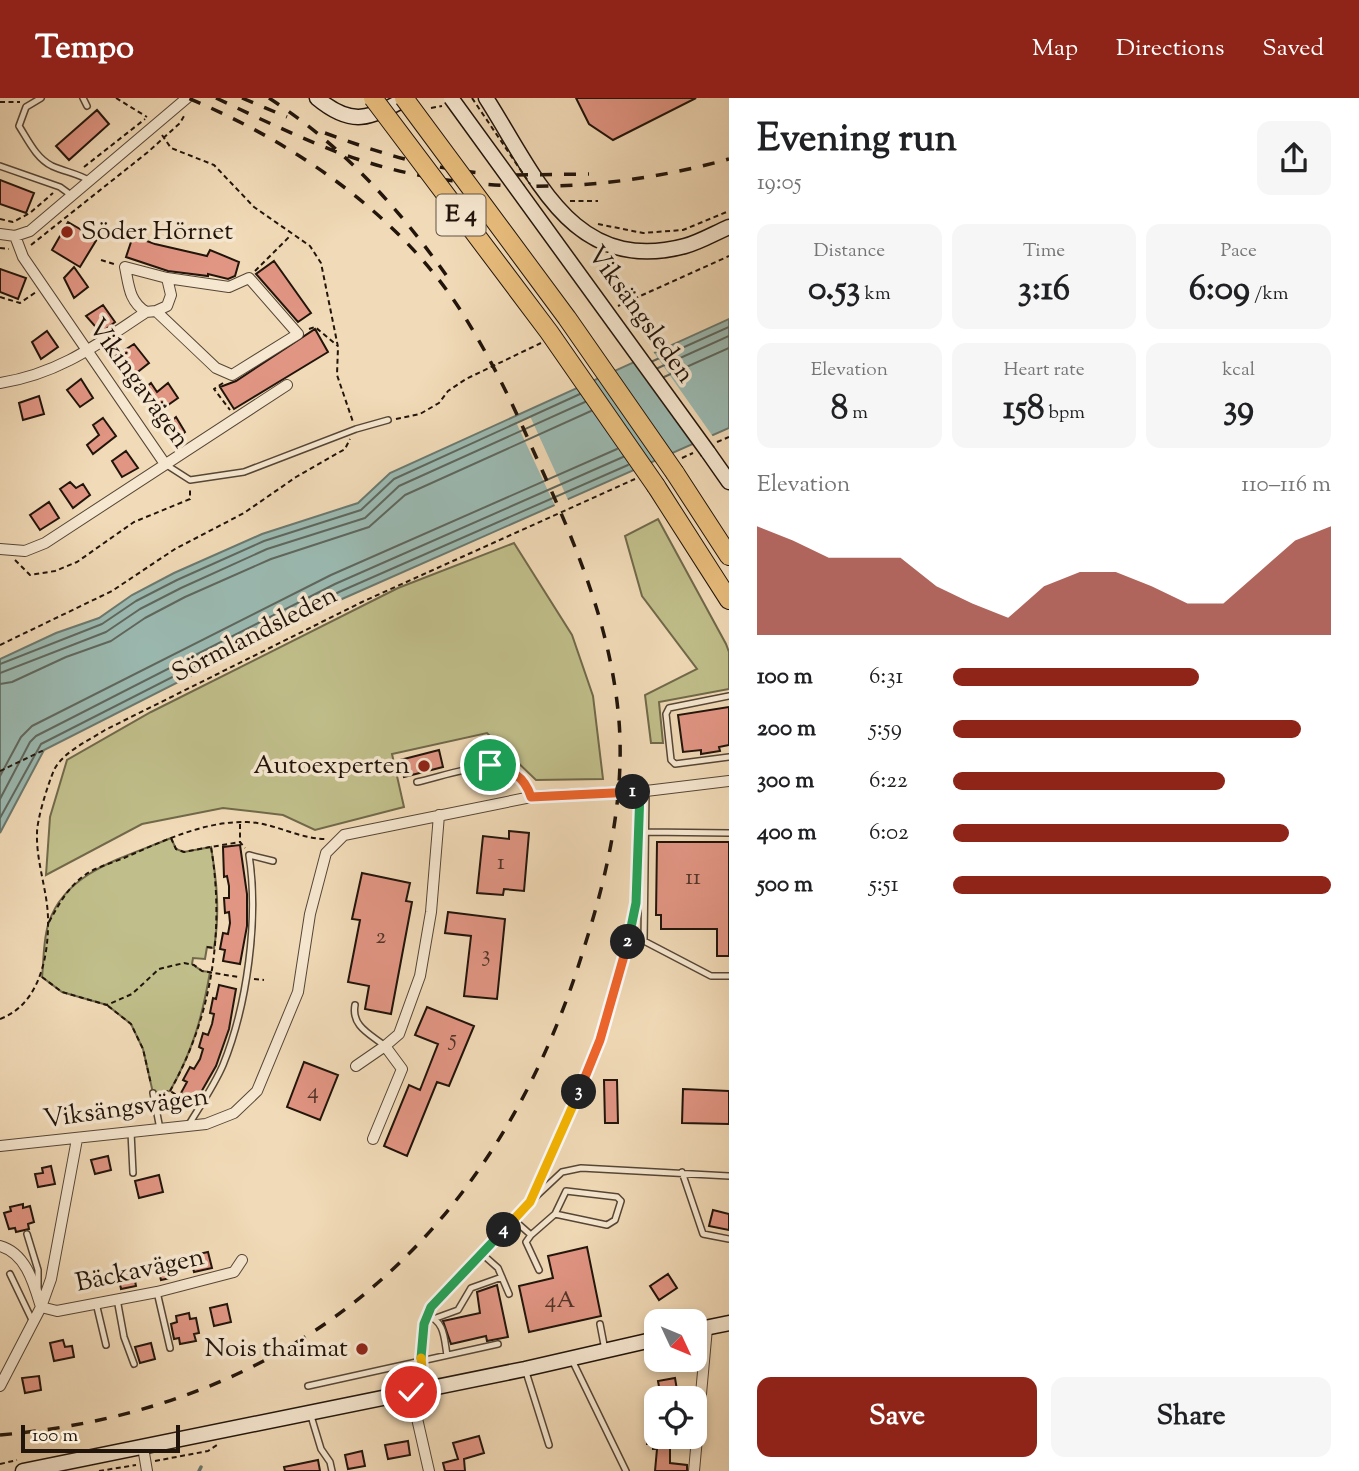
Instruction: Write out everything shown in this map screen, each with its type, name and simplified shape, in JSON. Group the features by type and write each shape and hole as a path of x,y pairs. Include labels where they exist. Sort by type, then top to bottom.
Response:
{"highway":[{"name":"E 4","path":"373,98 549,332 701,554 729,600"},
{"name":"E 4","path":"406,98 567,318 726,551"}],"main road":[{"path":"317,98 337,113 365,118 406,98"},
{"path":"462,98 536,212"},
{"path":"486,99 545,195 563,217 586,235 614,246 642,252 687,245 729,227"},
{"path":"449,101 536,212"},
{"name":"Viksängsleden","path":"536,212 729,482"},
{"path":"707,1328 729,1323"},
{"path":"23,1471 525,1369 644,1342"}],"street":[{"path":"0,234 15,236 30,231 187,98"},
{"name":"Vikingavägen","path":"15,236 43,286 165,464"},
{"path":"125,267 167,278 229,287 249,278 298,334 232,376 216,368 151,312 137,307 130,295 125,267"},
{"path":"0,383 31,378 88,351 151,312 167,306 171,295 167,278"},
{"path":"2,550 25,551 46,543 287,386"},
{"name":"Viksängsvägen","path":"0,1146 206,1124 234,1113 257,1091 298,992 310,914 327,853 344,835 531,797 646,791 729,781"},
{"path":"356,1066 399,1034 420,976 431,912 439,815"},
{"path":"373,1139 402,1069 385,1046"},
{"path":"0,1385 41,1307 51,1279 77,1139"},
{"path":"0,1247 9,1249 30,1271 41,1307"},
{"name":"Bäckavägen","path":"41,1307 57,1311 157,1292 234,1272 242,1260"},
{"path":"694,1471 699,1372"},
{"path":"418,1390 429,1471"},
{"path":"143,1447 147,1471"}],"lane":[{"path":"41,98 30,102 19,126 34,150 50,165 77,173 90,181"},
{"path":"83,98 87,106"},
{"path":"0,166 60,187 72,196"},
{"name":"Vikingavägen","path":"165,464 190,480 244,472 356,429 388,420"},
{"path":"729,696 669,708 666,714 669,754 675,764 729,757"},
{"path":"417,782 490,765 510,770 524,779 531,797"},
{"path":"646,791 644,941 711,976 729,976"},
{"path":"646,832 729,833"},
{"path":"188,1126 222,1068 236,1029 254,924 254,881 250,855 273,861"},
{"path":"355,1005 353,1016 357,1024 385,1046"},
{"path":"153,1093 160,1129"},
{"path":"131,1132 133,1173"},
{"path":"418,1390 421,1338 426,1315 481,1253 562,1172 581,1168 648,1170 729,1177"},
{"path":"682,1172 703,1234 729,1239"},
{"path":"539,1270 526,1242 555,1214 566,1191 617,1197 621,1200 615,1220 607,1226 555,1214"},
{"path":"514,1220 531,1235"},
{"path":"27,1234 38,1270 37,1296"},
{"path":"481,1253 498,1268 509,1294"},
{"path":"10,1275 33,1322"},
{"path":"426,1315 436,1318 458,1310 471,1288 502,1277"},
{"path":"157,1292 170,1348"},
{"path":"117,1299 124,1338 134,1364"},
{"path":"96,1303 106,1345"},
{"path":"436,1318 441,1326 447,1355"},
{"path":"600,1324 605,1350"},
{"path":"308,1386 498,1344"},
{"path":"571,1358 626,1471"},
{"path":"525,1369 549,1445"},
{"path":"310,1413 321,1449 330,1462 332,1471"}],"path":[{"path":"117,98 147,118"},
{"path":"430,108 440,108 449,101"},
{"path":"0,102 30,102"},
{"path":"0,248 21,250 52,232 180,123 185,112"},
{"path":"0,645 112,591 175,549 244,513 296,477 345,449 356,429 337,375 338,347 321,263 310,246 254,207 214,165 171,148 163,137"},
{"path":"577,208 569,201 598,201"},
{"path":"593,223 643,233 683,230 729,211"},
{"path":"249,278 292,234"},
{"path":"609,311 729,256"},
{"path":"101,260 125,267"},
{"path":"0,296 20,303 43,286"},
{"path":"298,334 315,327 338,347"},
{"path":"388,420 420,414 439,404 448,391 476,373 543,342"},
{"path":"232,376 215,389 236,418"},
{"path":"717,442 729,437"},
{"path":"681,458 693,453"},
{"name":"Sörmlandsleden","path":"0,1019 8,1016 24,1001 41,976 48,922 38,866 37,829 55,769 69,753 104,730 362,602 646,474"},
{"path":"2,550 30,575 77,562 134,522 190,499 190,480"},
{"path":"0,771 44,750"},
{"path":"171,838 176,849 184,852 240,842 240,823"},
{"path":"170,1091 189,1058 202,1021 219,920 218,885 211,847"},
{"path":"530,1202 564,1131 600,1040 623,965 636,903"},
{"path":"207,947 214,948"},
{"path":"192,964 193,958"},
{"path":"107,1005 132,994 159,969 184,963 192,964 202,971 264,980"},
{"path":"41,976 62,992 107,1005 131,1024 143,1049 153,1093 170,1091 199,1108"}],"shaded area":[{"path":"658,519 726,644 729,652 729,689 659,702 663,743 651,743 645,695 697,669 642,596 625,536"},
{"path":"514,543 572,635 593,696 603,779 536,780 487,733 392,754 404,807 315,830 283,815 223,808 142,824 46,875 50,817 67,760 151,712 398,588"},
{"path":"171,838 176,849 184,852 211,847 217,922 214,948 207,947 205,959 193,958 192,964 202,971 210,972 191,1047 170,1091 153,1093 143,1049 131,1024 107,1005 62,992 42,977 47,928 57,905 69,890 83,878 117,859"}],"water":[{"path":"729,319 729,428 342,599 44,750 0,833 0,659 56,633 99,618 132,595 174,573 262,534 358,503 390,473"}],"pier":[{"path":"652,350 714,438 696,446 633,359"},
{"path":"530,416 569,502 556,508 516,422"}],"building":[{"path":"576,98 696,98 613,140 589,124"},
{"path":"97,110 109,124 69,160 56,146"},
{"path":"0,180 34,193 26,213 0,204"},
{"path":"68,222 97,239 80,267 52,250"},
{"path":"133,236 207,256 210,250 239,262 235,276 228,279 208,274 168,271 126,257"},
{"path":"274,261 311,313 298,322 256,274"},
{"path":"74,267 88,287 74,298 64,278"},
{"path":"0,269 26,278 18,299 0,292"},
{"path":"103,305 115,322 101,333 86,316"},
{"path":"315,329 328,352 234,409 220,387 236,381"},
{"path":"47,331 58,347 41,359 32,342"},
{"path":"134,344 149,363 130,378 114,357"},
{"path":"81,379 93,398 80,407 67,390"},
{"path":"151,383 157,392 168,383 178,398 155,414 140,392"},
{"path":"39,396 44,414 23,420 19,403"},
{"path":"176,417 185,432 175,440 166,426"},
{"path":"103,418 116,436 93,454 87,445 99,435 93,425"},
{"path":"126,451 138,468 122,477 112,461"},
{"path":"70,482 76,488 83,484 90,495 73,508 60,489"},
{"path":"49,502 59,518 40,530 30,515"},
{"path":"729,707 729,745 719,747 720,751 701,754 701,750 683,752 678,715"},
{"path":"439,750 443,767 404,777 400,760"},
{"path":"509,831 529,833 524,891 504,889 503,895 477,893 483,836 509,839"},
{"path":"657,842 729,842 729,956 717,956 717,929 661,929 661,915 656,915"},
{"path":"240,845 247,894 247,926 240,964 223,961 225,950 220,949 223,933 228,934 230,923 229,912 225,913 224,898 229,898 229,886 227,876 224,877 223,847"},
{"path":"362,873 410,883 406,901 412,902 391,1014 365,1009 369,986 348,982 360,920 352,919"},
{"path":"448,912 505,919 497,999 464,996 471,936 445,933"},
{"path":"219,985 236,989 229,1029 216,1066 196,1101 181,1093 187,1082 183,1080 190,1067 194,1069 200,1059 203,1049 199,1047 203,1033 208,1035 212,1024 214,1014 210,1013"},
{"path":"427,1007 474,1026 449,1086 437,1082 407,1156 384,1146 409,1085 420,1090 438,1044 415,1035"},
{"path":"304,1062 338,1075 320,1120 287,1107"},
{"path":"604,1080 617,1080 618,1123 605,1123"},
{"path":"683,1089 729,1091 729,1124 682,1123"},
{"path":"108,1156 111,1170 95,1174 91,1160"},
{"path":"51,1166 55,1184 38,1187 35,1174 43,1173 42,1168"},
{"path":"159,1175 163,1192 139,1198 135,1181"},
{"path":"23,1204 23,1208 30,1206 34,1222 28,1224 29,1229 16,1232 15,1228 9,1229 4,1213 11,1211 10,1207"},
{"path":"713,1210 729,1214 729,1230 709,1226"},
{"path":"587,1247 601,1316 529,1332 519,1286 553,1278 548,1256"},
{"path":"208,1252 212,1268 194,1272 190,1256"},
{"path":"172,1262 175,1277 161,1280 157,1266"},
{"path":"133,1271 136,1286 121,1289 118,1274"},
{"path":"668,1274 677,1288 659,1300 650,1286"},
{"path":"497,1285 508,1337 487,1341 486,1336 451,1344 443,1321 480,1313 477,1292"},
{"path":"227,1304 231,1322 214,1326 210,1308"},
{"path":"189,1313 190,1319 196,1318 199,1333 194,1334 196,1341 180,1344 179,1338 174,1339 171,1324 177,1322 176,1316"},
{"path":"63,1340 65,1347 72,1346 74,1357 54,1361 50,1343"},
{"path":"151,1343 155,1359 140,1363 135,1347"},
{"path":"39,1376 41,1390 25,1393 22,1378"},
{"path":"675,1378 676,1386 659,1386 658,1381"},
{"path":"479,1436 484,1453 464,1459 465,1471 445,1471 443,1463 458,1459 453,1443"},
{"path":"408,1441 410,1455 388,1459 385,1445"},
{"path":"657,1449 670,1449 670,1463 687,1465 687,1471 655,1471"},
{"path":"362,1451 365,1466 348,1469 345,1455"},
{"path":"318,1460 320,1471 285,1471 284,1467"}],"waterway":[{"path":"199,1471 201,1467"}],"railway":[{"path":"0,1435 107,1418 205,1388 294,1344 372,1288 440,1220 499,1140 546,1049 592,921 607,865 617,808 619,721 615,685 599,616 576,549 548,483 491,362 461,311 407,243 375,212 340,184 266,136 188,98"},
{"path":"216,98 337,152 433,178 483,184 583,185 681,171 729,159"},
{"path":"242,98 287,117"},
{"path":"269,98 322,137 369,181 412,229 451,282"},
{"path":"325,133 402,158 481,173"},
{"path":"516,175 589,174"}],"place":[{"name":"Söder Hörnet","path":"67,232"},
{"name":"Autoexperten","path":"424,766"},
{"name":"Nois thaimat","path":"362,1349"}],"route":[{"path":"411,1392 424,1389 420,1350 426,1315 530,1202 564,1131 600,1040 623,965 636,903 640,791 531,797 524,779 510,770 490,765"}]}
